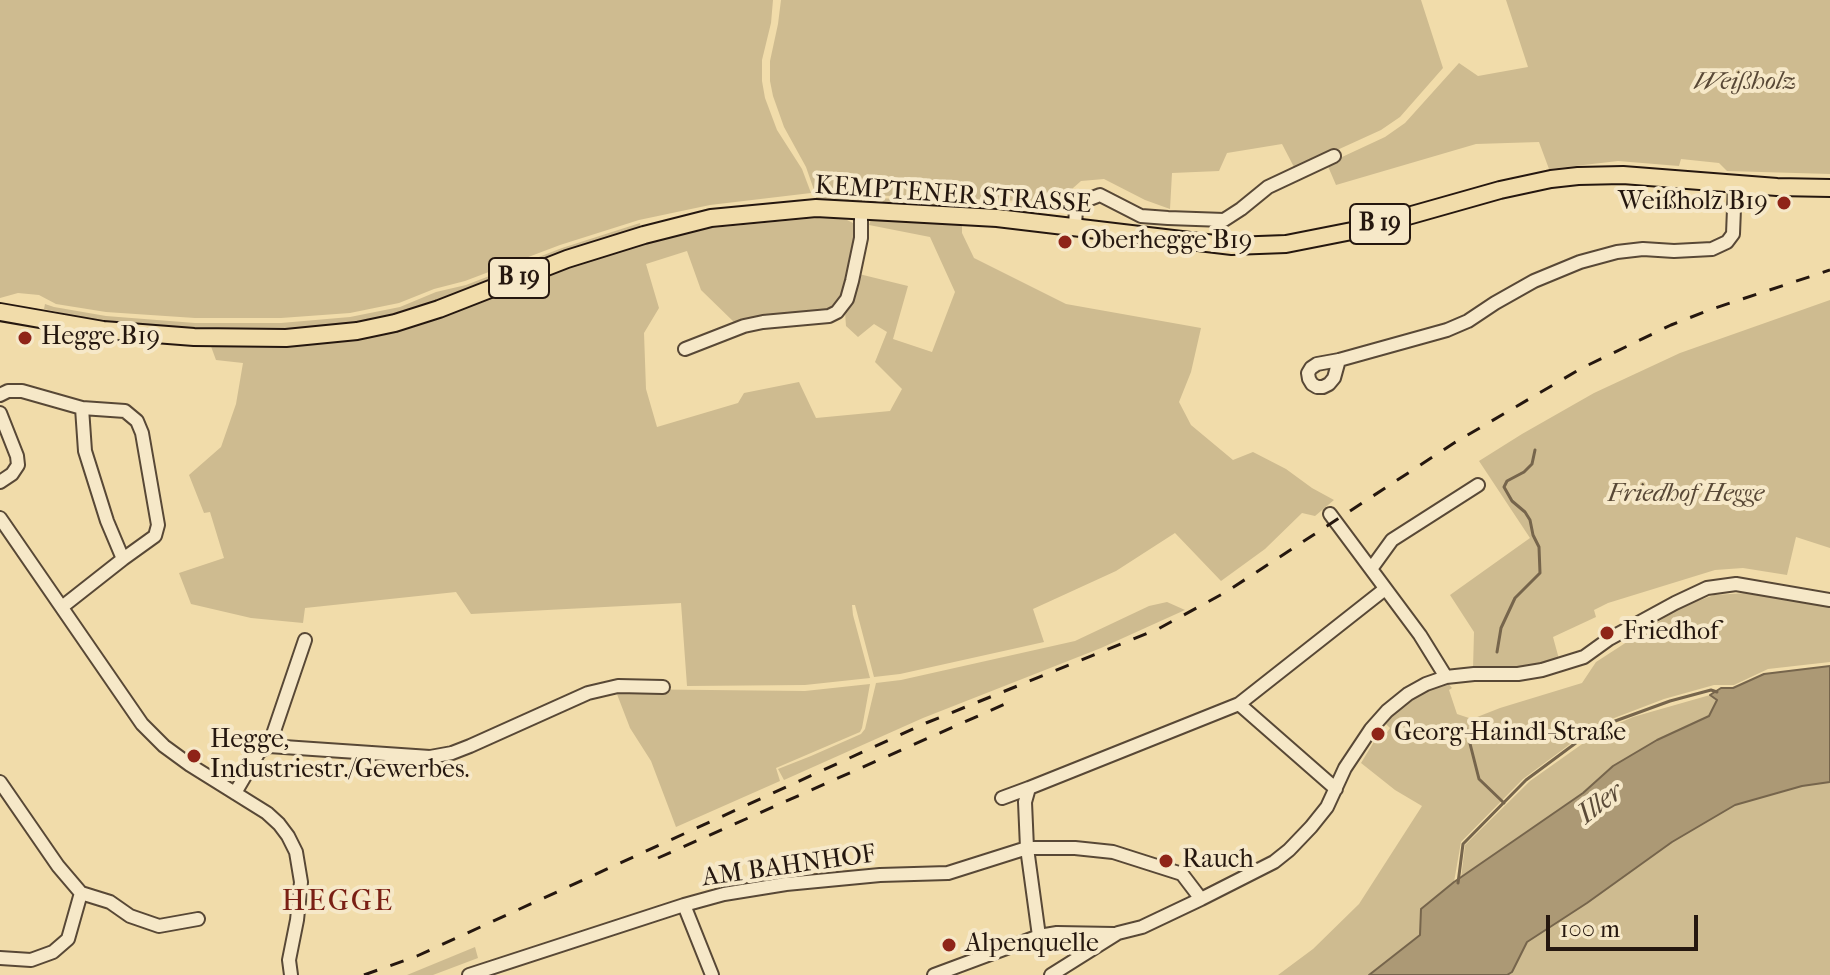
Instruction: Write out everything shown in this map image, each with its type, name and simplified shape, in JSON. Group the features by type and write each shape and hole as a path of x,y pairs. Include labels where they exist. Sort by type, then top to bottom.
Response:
{"main road":[{"name":"KEMPTENER STRASSE","path":"0,312 103,330 194,337 286,338 357,331 395,323 580,255 711,218 816,208 861,210 997,218 1232,246 1286,244 1362,229 1500,190 1551,179 1623,175 1735,183"},
{"name":"B 19","path":"1735,183 1830,188"}],"street":[{"path":"1075,226 1076,209 1082,202 1100,195 1141,216 1224,220 1268,187 1334,156"},
{"path":"1339,360 1447,330 1468,321 1534,281 1580,262 1643,249 1712,249 1727,242 1733,234 1735,183"},
{"path":"685,349 744,326 829,316 837,312 847,299 852,281 861,238 861,210"},
{"path":"0,395 8,391 22,391 82,408 125,411 137,421 142,433 158,525 155,536 62,607"},
{"path":"82,408 85,451 107,521 123,559"},
{"path":"0,413 18,465 12,474 0,482"},
{"path":"1371,569 1392,540 1478,485"},
{"path":"1330,514 1428,647 1446,677"},
{"path":"0,518 142,724 164,746 190,765 267,813 279,824 296,852 301,882 289,960 291,975"},
{"path":"934,975 1039,936 1118,933 1142,927 1274,862 1289,850 1327,807 1357,747 1387,711 1408,694 1446,677 1518,674 1584,657 1609,639 1707,588 1736,584 1830,600"},
{"path":"1002,798 1239,704 1385,589"},
{"path":"269,746 305,640"},
{"path":"235,793 259,752 269,746 430,757 470,746 588,693 618,686 663,687"},
{"path":"1239,704 1336,789"},
{"path":"0,782 58,866 81,893 110,902 130,916 159,926 198,919"},
{"path":"1029,788 1025,802 1027,848 1039,936"},
{"name":"AM BAHNHOF","path":"469,975 724,894 786,884 880,875 948,873 1027,848 1113,852 1182,874 1201,899"},
{"path":"0,958 31,960 53,952 68,939 81,893"},
{"path":"684,905 712,975"},
{"path":"1051,975 1118,933"}],"green space":[{"path":"0,0 773,0 762,60 765,98 777,130 802,169 811,193 710,205 639,220 399,303 350,313 281,318 195,318 106,312 56,304 39,295 18,293 0,298"},
{"path":"781,0 1421,0 1443,68 1400,117 1381,130 1324,156 1294,167 1282,144 1227,153 1219,171 1172,173 1170,209 1104,179 1081,181 1055,204 815,193 806,167 784,127 770,81 770,61"},
{"name":"Weißholz","path":"1506,0 1830,0 1830,174 1727,171 1719,163 1681,159 1679,166 1618,161 1549,169 1539,142 1476,144 1336,185 1327,164 1385,137 1405,123 1459,63 1478,76 1528,67"},
{"path":"816,197 996,203 996,209 817,202"},
{"path":"817,218 845,219 855,224 855,239 842,298 835,310 737,325 701,290 687,251 646,264 659,308 644,333 646,389 657,427 738,403 744,393 799,382 816,418 890,411 902,389 875,362 887,332 874,324 858,337 846,326 845,312 859,274 908,286 893,339 932,352 955,292 930,237 869,225 871,219 962,225 962,233 974,258 1066,304 1201,328 1191,372 1179,402 1191,425 1233,460 1253,452 1334,500 1315,516 1302,513 1265,549 1221,581 1175,533 1116,571 1033,609 1044,642 900,674 874,677 855,605 852,605 870,678 805,685 687,686 681,603 471,614 456,592 305,608 303,623 251,618 191,604 179,573 224,558 210,512 204,513 189,475 221,447 236,404 243,363 216,360 209,341 308,341 681,231"},
{"path":"640,223 641,230 394,317 356,324 285,330 194,330 103,322 44,309 45,304 106,316 195,323 281,323 350,317 400,307"},
{"name":"Friedhof Hegge","path":"1830,300 1830,548 1796,537 1787,575 1743,568 1715,570 1594,610 1596,617 1553,637 1559,659 1519,669 1473,669 1474,632 1450,595 1530,538 1479,461 1594,393 1680,353"},
{"path":"1746,593 1830,606 1830,662 1768,669 1734,685 1714,685 1664,699 1596,725 1523,779 1461,842 1454,882 1421,909 1420,935 1369,975 1278,975 1313,949 1359,904 1422,806 1395,790 1361,763 1375,740 1380,743 1390,728 1384,722 1409,697 1446,681 1452,688 1449,690 1457,714 1472,719 1582,683 1596,662 1681,607 1714,595"},
{"path":"1167,602 1185,610 1101,648 923,718 784,780 778,769 861,734 865,729 876,683 1075,641 1149,606"},
{"path":"870,684 860,732 776,768 780,781 676,827 651,761 630,728 615,689 805,691"},
{"path":"1710,695 1717,700 1709,716 1657,740 1613,766 1583,793 1461,878 1465,845 1530,781 1599,732 1633,717"},
{"path":"1830,782 1830,975 1507,975 1512,972 1527,942 1672,842 1735,805 1802,786"},
{"path":"475,947 478,958 433,975 407,975"}],"water":[{"name":"Iller","path":"1830,666 1830,782 1802,786 1735,805 1672,842 1527,942 1512,972 1507,975 1369,975 1420,935 1421,909 1454,882 1583,793 1613,766 1657,740 1709,716 1717,700 1710,695 1721,688 1733,688 1764,674"}],"waterway":[{"path":"1497,652 1501,628 1515,598 1540,573 1539,547 1530,520 1504,487 1507,481 1532,464 1535,450"},
{"path":"1458,883 1463,844 1526,780 1596,728 1670,701 1711,690 1717,692"},
{"path":"1466,728 1479,779 1504,803"}],"railway":[{"path":"364,975 417,956 926,723 1158,629 1226,592 1454,443 1582,368 1671,325 1830,270"},
{"path":"658,858 1005,704"}],"place":[{"name":"Weißholz B19","path":"1784,203"},
{"name":"Oberhegge B19","path":"1065,242"},
{"name":"Hegge B19","path":"25,338"},
{"name":"Friedhof","path":"1607,633"},
{"name":"Georg-Haindl-Straße","path":"1378,734"},
{"name":"Hegge, Industriestr./Gewerbes.","path":"194,756"},
{"name":"Rauch","path":"1166,861"},
{"name":"Alpenquelle","path":"949,945"}],"district":[{"name":"HEGGE","path":"338,903"}]}
